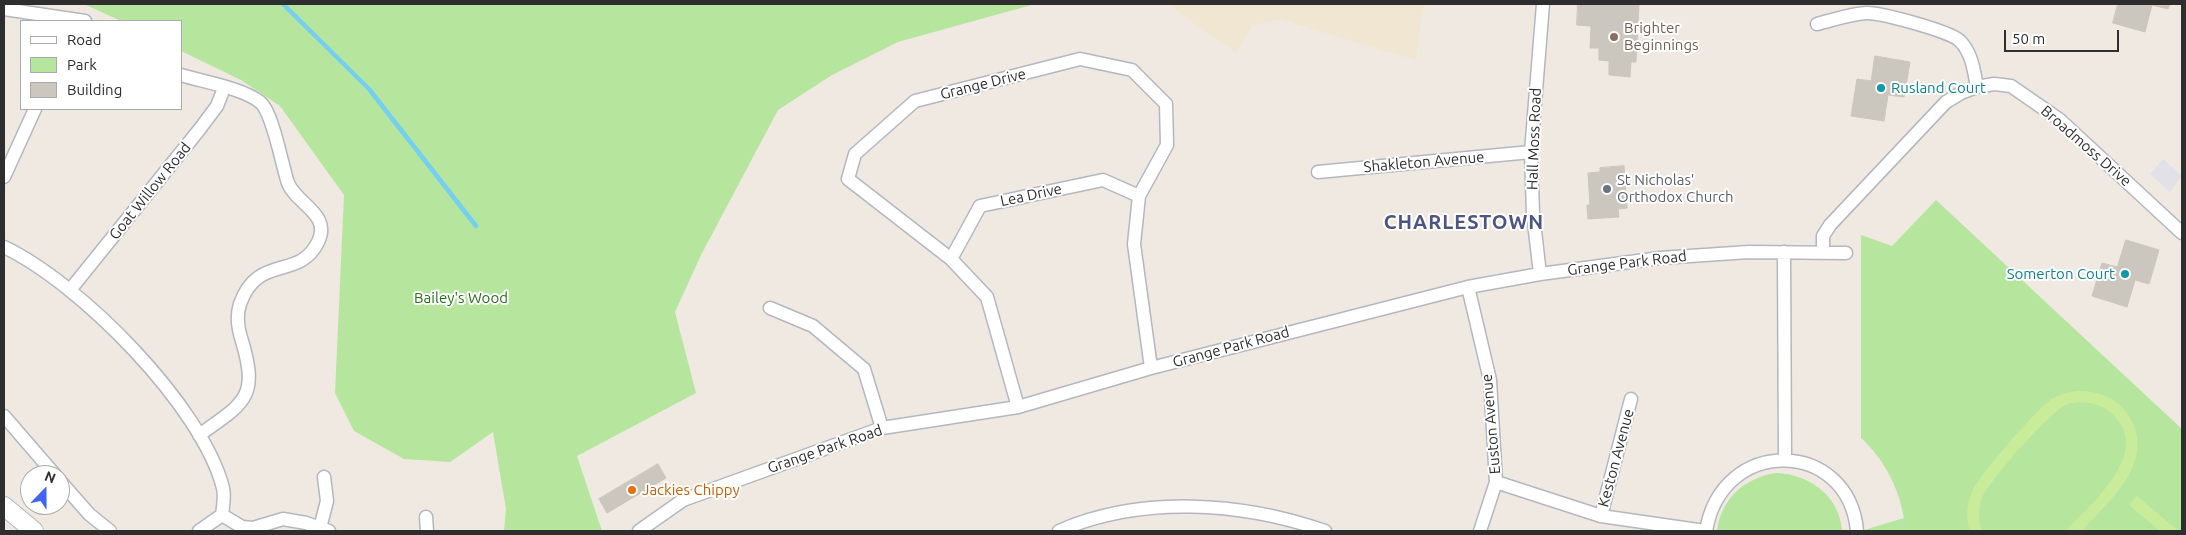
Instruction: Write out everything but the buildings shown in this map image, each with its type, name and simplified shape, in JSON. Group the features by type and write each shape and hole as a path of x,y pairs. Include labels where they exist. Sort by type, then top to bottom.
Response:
{"street":[{"name":"Hall Moss Road","path":"1540,274 1533,214 1531,152 1543,4"},
{"path":"4,9 73,20"},
{"path":"1817,24 1866,13 1881,14 1959,39 1969,54 1977,87"},
{"name":"Grange Drive","path":"1018,407 987,297 951,259 848,179 855,154 915,101 1080,59 1132,70 1166,104 1167,145 1139,196 1134,244 1151,368"},
{"path":"182,75 249,95 262,103 271,123 288,184 300,200 316,213 320,227 320,240 310,256 254,278 244,293 238,309 238,321 250,374 250,387 242,402 200,434"},
{"name":"Broadmoss Drive","path":"1823,251 1824,236 1830,225 1946,102 1961,93 1977,87 1994,84 2011,86 2060,120 2182,233"},
{"name":"Goat Willow Road","path":"70,290 199,130 217,106 224,88"},
{"path":"4,177 35,110"},
{"name":"Shakleton Avenue","path":"1318,172 1531,152"},
{"name":"Lea Drive","path":"951,259 980,206 1103,180 1139,196"},
{"path":"4,247 70,290 136,351 200,434 224,490 222,515"},
{"path":"1784,252 1785,460"},
{"name":"Grange Park Road","path":"639,531 683,500 882,428 1018,407 1151,368 1468,288 1540,274 1660,258 1784,252 1846,252"},
{"name":"Euston Avenue","path":"1468,288 1490,380 1496,482 1480,531"},
{"path":"770,308 812,326 864,369 882,428"},
{"name":"Keston Avenue","path":"1601,516 1631,399"},
{"path":"4,416 46,465"},
{"path":"1496,482 1601,516 1706,531 1712,506 1718,495 1732,479 1754,466 1785,460 1812,467 1835,482 1850,505 1857,531"},
{"path":"222,515 242,527 253,528 283,519 306,523 325,530 327,501 324,476"},
{"path":"70,492 89,514 110,531"},
{"path":"4,506 34,531"},
{"path":"1060,531 1097,517 1136,510 1184,507 1233,510 1282,518 1325,531"},
{"path":"199,531 222,515"},
{"path":"426,517 427,531"},
{"path":"1279,531 1282,518"}],"shaded area":[{"path":"1163,4 1423,4 1416,60 1279,19 1252,26 1236,53 1169,5"},
{"path":"2163,159 2182,176 2170,192 2150,174"}],"green space":[{"name":"Bailey's Wood","path":"84,4 1035,4 898,42 832,75 778,110 701,255 675,312 696,393 577,456 602,531 504,531 506,509 493,432 450,462 404,459 354,431 335,393 344,195 280,106 241,80 182,51 182,20 119,20"},
{"path":"1936,200 2182,429 2182,531 1861,531 1904,518 1902,507 1889,475 1877,455 1861,438 1861,235 1892,246"},
{"path":"2076,391 2098,393 2117,402 2127,413 2135,430 2138,447 2134,463 2127,478 2117,492 2082,531 2066,531 2090,506 2114,476 2123,460 2126,444 2123,428 2107,410 2091,403 2068,404 2049,418 2036,431 1996,477 1982,498 1979,519 1982,531 1970,531 1967,516 1969,500 1973,490 1986,471 2048,402 2058,396"},
{"path":"1776,473 1800,478 1821,489 1835,507 1840,518 1842,531 1717,531 1723,509 1736,492 1754,480"},
{"path":"2137,496 2178,531 2160,531 2129,505"}],"waterway":[{"path":"283,4 369,89 476,226"}],"place":[{"name":"Brighter Beginnings","path":"1614,37"},
{"name":"Rusland Court","path":"1881,88"},
{"name":"St Nicholas' Orthodox Church","path":"1607,189"},
{"name":"Somerton Court","path":"2125,274"},
{"name":"Jackies Chippy","path":"632,490"}],"district":[{"name":"CHARLESTOWN","path":"1464,222"}]}
